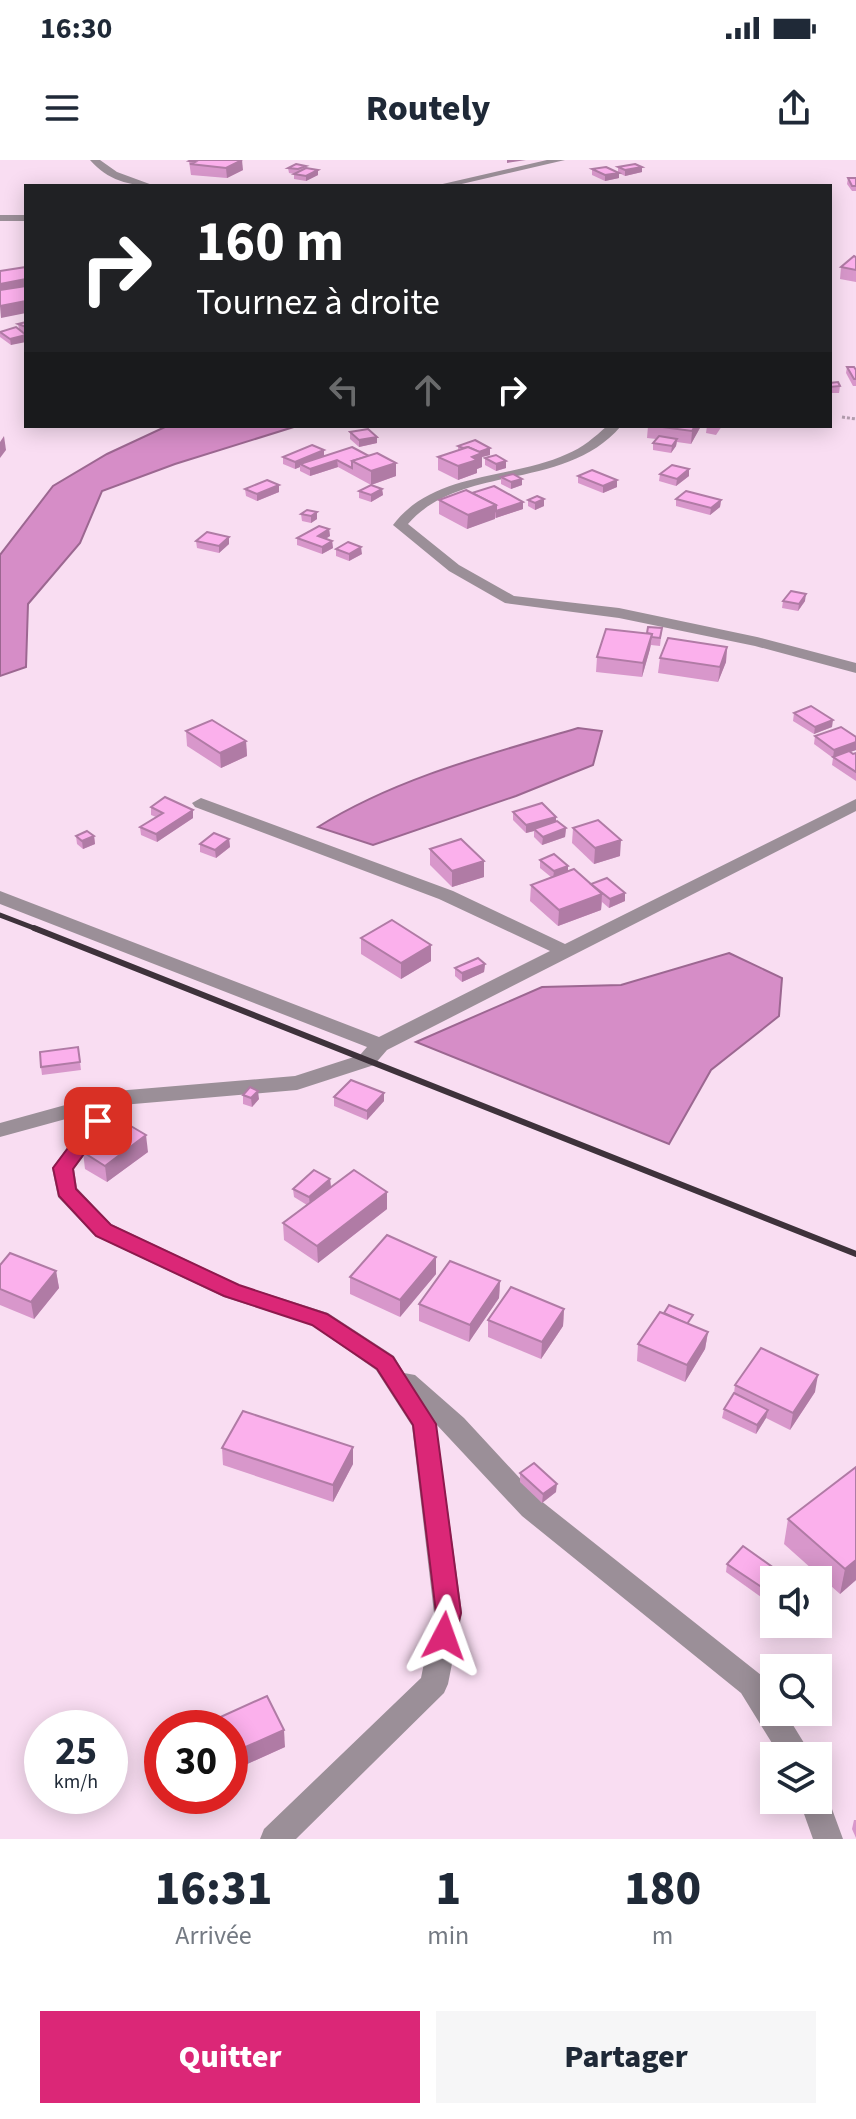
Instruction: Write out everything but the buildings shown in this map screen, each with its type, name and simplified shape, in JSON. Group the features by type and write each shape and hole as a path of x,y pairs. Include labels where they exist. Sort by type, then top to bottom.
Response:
{"street":[{"path":"95,160 101,167 141,184"},
{"path":"448,184 560,160"},
{"path":"0,218 24,218"},
{"path":"612,428 571,458 481,481 407,512 400,525 454,568 510,600 619,613 757,642 856,668"},
{"path":"201,803 446,895 563,950"},
{"path":"0,1130 116,1098 248,1084 297,1083 367,1060 380,1045 856,804"},
{"path":"0,897 380,1045"},
{"path":"116,1098 63,1168 66,1191 103,1230 232,1291 320,1319 385,1363 455,1425 531,1508 751,1684 788,1742"},
{"path":"275,1839 434,1684 448,1613 424,1424 385,1363"},
{"path":"819,1814 828,1839"}],"path":[{"path":"842,417 856,419"}],"shaded area":[{"path":"163,428 291,428 175,464 102,491 80,543 28,604 26,667 0,676 0,555 53,486 107,454"},
{"path":"578,728 602,731 593,765 516,796 373,845 318,827 411,781"},
{"path":"729,953 782,978 779,1016 711,1070 669,1144 416,1042 542,987 621,985"}],"railway":[{"path":"0,915 39,930"},
{"path":"34,928 856,1254"}],"route":[{"path":"98,1121 63,1168 66,1191 103,1230 232,1291 320,1319 385,1363 424,1424 448,1613 444,1636"}]}
